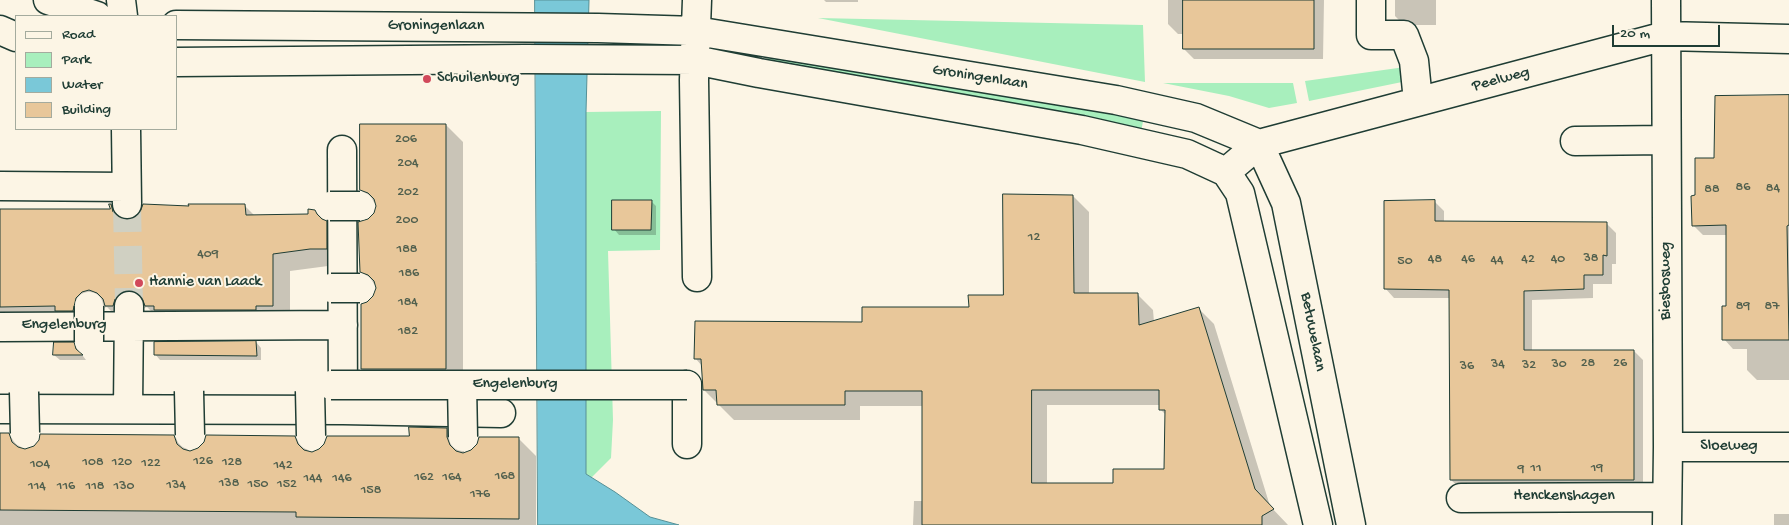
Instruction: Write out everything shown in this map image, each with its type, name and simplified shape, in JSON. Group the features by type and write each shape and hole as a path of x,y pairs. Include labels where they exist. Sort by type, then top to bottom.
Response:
{"street":[{"path":"48,0 95,15"},
{"path":"121,0 123,15"},
{"path":"697,0 694,80 697,277"},
{"path":"1371,0 1371,35 1404,35 1414,61 1418,101"},
{"name":"Biesbosweg","path":"1666,0 1667,525"},
{"name":"Groningenlaan","path":"178,25 696,30 1116,100 1196,118 1259,144"},
{"path":"0,30 15,37"},
{"name":"Peelweg","path":"1226,172 1259,144 1665,36 1789,39"},
{"name":"Groningenlaan","path":"178,62 525,59 695,60 759,74 1082,130 1187,154 1226,172"},
{"path":"0,186 126,195 126,130"},
{"path":"1575,141 1666,140"},
{"name":"Betuwelaan","path":"1259,144 1286,203 1351,525"},
{"path":"342,150 343,410"},
{"path":"1226,172 1240,193 1318,525"},
{"path":"330,206 360,206"},
{"path":"330,288 360,288"},
{"path":"89,306 90,341"},
{"name":"Engelenburg","path":"0,326 129,316 343,325"},
{"name":"Engelenburg","path":"128,409 129,316"},
{"path":"462,385 463,437"},
{"name":"Engelenburg","path":"310,436 320,388 462,385 687,385 687,444"},
{"path":"189,391 190,435"},
{"path":"24,392 25,434"},
{"name":"Engelenburg","path":"0,409 501,412"},
{"name":"Sloeweg","path":"1668,447 1789,447"},
{"name":"Henckenshagen","path":"1461,498 1667,497"}],"green space":[{"path":"818,18 1143,25 1145,82"},
{"path":"769,51 1144,116 1141,132 766,68"},
{"path":"1405,67 1407,81 1309,101 1305,81"},
{"path":"1163,83 1293,83 1297,103 1269,108 1229,96"},
{"path":"661,111 660,250 608,251 613,420 611,458 591,478 586,474 586,112"}],"water":[{"path":"535,0 589,0 586,112 586,474 650,517 679,525 538,525"}],"building":[{"path":"1183,0 1314,0 1314,49 1183,49"},
{"path":"1789,95 1789,225 1787,226 1789,340 1722,340 1722,306 1726,306 1726,225 1692,226 1691,196 1695,195 1695,158 1714,158 1715,96"},
{"path":"360,124 446,124 446,369 361,369 361,304 367,302 373,296 376,288 374,281 368,275 360,272 358,222 368,219 374,213 376,206 374,199 368,193 360,190"},
{"path":"1003,194 1073,195 1074,293 1138,293 1139,325 1199,307 1255,489 1274,509 1262,516 1262,525 922,525 922,391 845,391 845,405 717,405 716,390 703,390 701,359 694,359 695,321 862,322 862,307 969,307 968,295 1003,295","holes":["1032,390 1159,390 1159,410 1165,410 1164,469 1113,469 1113,483 1032,483"]},
{"path":"612,200 652,200 651,230 612,230"},
{"path":"1435,200 1435,221 1607,222 1607,256 1603,255 1603,275 1584,275 1584,289 1524,291 1524,350 1634,350 1634,480 1450,480 1449,290 1384,289 1384,201"},
{"path":"109,204 111,204 113,212 127,220 135,217 140,212 143,204 189,206 188,204 245,204 246,215 308,214 308,209 315,210 322,219 327,221 327,249 310,249 273,254 273,306 256,306 256,310 154,310 154,306 145,306 142,298 136,292 130,290 121,293 115,299 113,306 105,306 103,299 97,293 89,290 82,292 76,298 73,311 55,311 55,306 0,307 0,209 110,209"},
{"path":"256,341 257,356 154,355 154,342"},
{"path":"54,342 74,342 76,349 83,355 53,355"},
{"path":"409,427 447,428 447,437 450,445 456,451 463,453 471,450 477,444 479,437 519,437 519,519 296,517 296,512 0,510 0,433 9,433 12,442 18,447 25,449 34,446 39,440 40,434 174,435 177,444 183,449 190,451 198,448 204,442 206,435 295,436 298,444 304,450 312,452 324,444 327,436 409,436"}],"tunnel":[{"path":"127,204 129,306"}],"place":[{"name":"Schuilenburg","path":"427,79"},
{"name":"Hannie van Laack","path":"139,283"}]}
